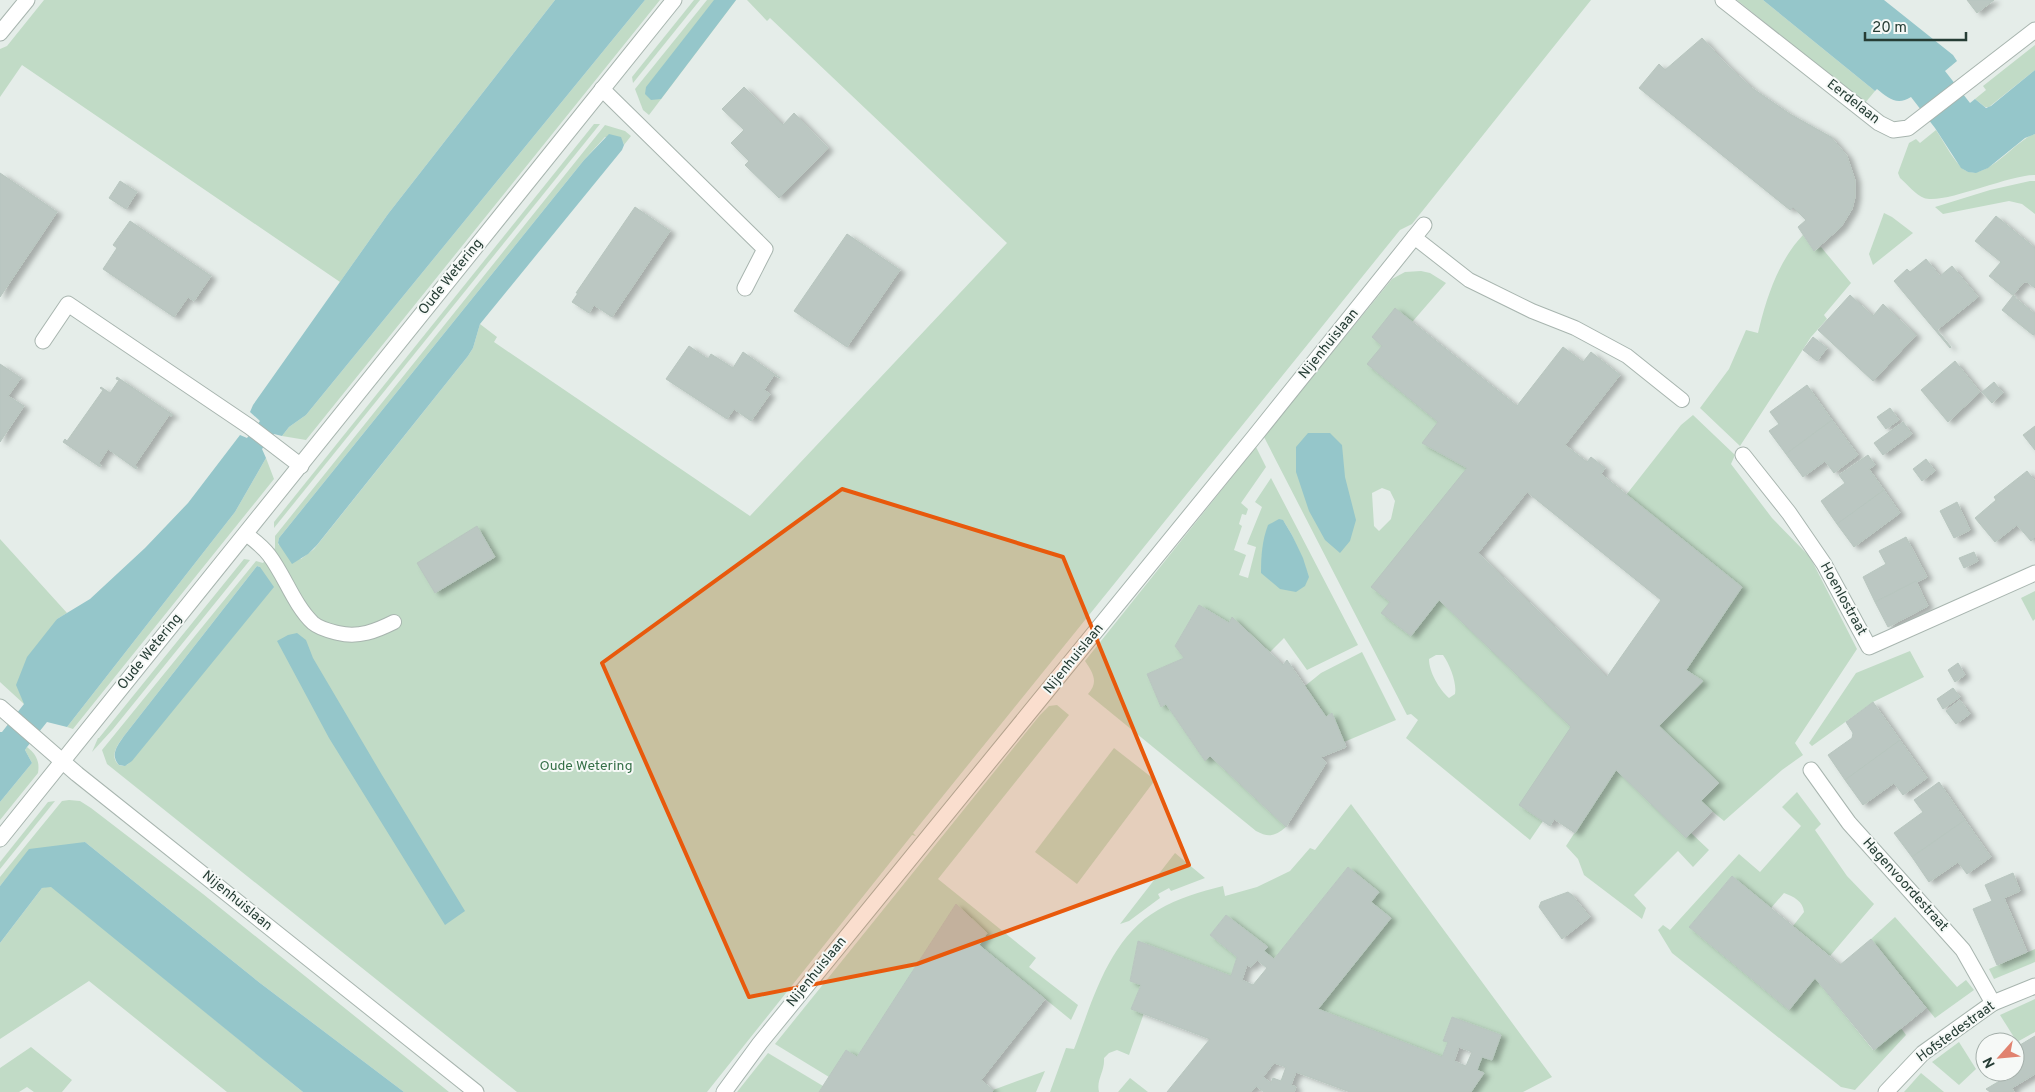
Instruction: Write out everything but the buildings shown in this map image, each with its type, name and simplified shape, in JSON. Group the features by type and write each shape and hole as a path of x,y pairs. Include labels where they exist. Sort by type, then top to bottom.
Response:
{"street":[{"path":"0,33 27,0"},
{"name":"Oude Wetering","path":"0,839 674,0"},
{"name":"Eerdelaan","path":"1723,0 1879,123 1893,130 1908,128 2035,30"},
{"path":"602,89 765,249 745,288"},
{"name":"Nijenhuislaan","path":"724,1092 760,1043 1248,445 1419,231"},
{"path":"43,341 68,304 250,427 301,466"},
{"name":"Hoenlostraat","path":"1742,455 1789,513 1824,564 1869,647 2035,573"},
{"name":"Nijenhuislaan","path":"6,712 62,761 476,1092"},
{"name":"Hagenvoordestraat","path":"1811,770 1850,823 1962,950 1993,1003"},
{"name":"Hofstedestraat","path":"1886,1092 1923,1053 1993,1003 2035,986"}],"lane":[{"path":"1419,231 1475,283 1532,311 1575,328 1627,356 1682,400"},
{"path":"246,534 269,554 304,612 314,624 346,635 376,631 394,622"}],"highlighted area":[{"path":"842,489 1063,557 1189,865 917,964 749,997 602,663"}],"green space":[{"path":"44,0 555,0 388,214 340,282 22,65 0,97 0,49 7,46"},
{"path":"645,0 660,0 306,440 282,436 289,427 306,415"},
{"path":"694,0 700,0 633,83 632,77"},
{"path":"707,0 736,0 649,115 643,110 635,89"},
{"name":"Oude Wetering","path":"747,0 1591,0 1412,224 1400,230 913,833 916,836 912,835 707,1092 517,1092 107,764 102,750 256,561 263,563 275,548 275,536 605,125 625,131 631,136 624,145 623,142 605,137 584,160 279,538 278,544 301,559 314,549 468,356 473,348 480,324 497,337 494,342 750,516 1007,243 770,18 767,21","holes":["257,566 260,567 128,764 122,766 118,764 114,756 122,739"]},
{"path":"1737,0 1763,0 1875,91 1865,103"},
{"path":"2035,45 2035,70 1989,107 1985,107 1975,99 1986,90 1983,86"},
{"path":"594,124 600,124 274,528 274,522"},
{"path":"1936,130 1960,166 1968,172 1978,172 1988,168 2018,144 2035,134 2035,175 2023,176 1946,197 1933,199 1921,197 1900,178 1898,173 1909,143 1916,139 1920,143"},
{"path":"2035,181 2035,214 2022,204 2009,201 1943,214 1935,207 1990,190"},
{"path":"1884,213 1913,233 1873,265 1869,254"},
{"path":"1803,235 1814,251 1821,247 1851,283 1824,315 1827,319 1811,337 1740,446 1700,408 1729,369 1746,330 1758,333 1774,281 1787,256"},
{"path":"1421,271 1430,273 1446,283 1407,328 1385,346 1479,454 1391,602 1411,635 1439,600 1573,727 1543,821 1530,840 1406,738 1418,720 1411,714 1407,715 1264,437 1392,279 1405,272","holes":["1382,488 1390,491 1395,501 1391,519 1379,531 1374,526 1372,493","1436,655 1443,655 1452,674 1455,694 1449,698 1438,685 1429,664 1429,659"]},
{"path":"1693,415 1735,455 1731,464 1772,518 1810,557 1857,649 1795,743 1803,755 1782,770 1724,821 1700,801 1648,715 1735,588 1623,499 1681,425"},
{"path":"1256,447 1266,467 1241,503 1248,509 1246,515 1242,514 1239,524 1242,526 1234,550 1246,555 1239,575 1248,578 1256,547 1247,544 1262,507 1255,502 1271,478 1358,645 1307,670 1284,638 1270,652 1233,618 1229,623 1199,605 1175,646 1184,658 1147,674 1161,707 1166,704 1205,761 1210,756 1286,827 1272,835 1265,835 1256,831 1088,694 1093,685 1094,678 1085,661","holes":["1283,520 1292,535 1309,577"]},
{"path":"266,458 274,479 73,729 67,727 235,512"},
{"path":"0,539 67,613 57,619 24,704 0,682"},
{"path":"244,559 250,560 113,729 92,752 98,738"},
{"path":"2035,591 2035,619 2033,621 2021,598"},
{"path":"1910,651 1924,677 1873,702 1812,746 1809,743 1856,673"},
{"path":"1362,652 1396,720 1344,742 1332,713 1326,717 1305,686 1321,673"},
{"path":"1057,705 1069,715 938,879 1036,958 1029,967 1078,1005 1071,1020 979,945 986,933 956,904 857,1057 846,1050 829,1077 775,1044 1040,715 1049,706"},
{"path":"27,747 37,758 38,773 0,820 0,802 32,763 25,750"},
{"path":"1114,748 1155,780 1077,884 1035,852"},
{"path":"1616,769 1709,850 1693,867 1678,851 1634,895 1646,908 1642,919 1584,875 1578,859 1566,846"},
{"path":"1797,792 1821,824 1815,830 1847,876 1874,904 1830,956 1793,926 1804,912 1802,905 1797,900 1784,893 1771,908 1732,876 1689,927 1789,1010 1815,978 1873,1050 1901,1028 1906,1035 1855,1090 1841,1087 1672,953 1658,930 1663,925 1670,930 1739,854 1760,872 1801,826 1782,807"},
{"path":"55,801 0,869 0,862 48,802"},
{"path":"62,801 80,801 91,808 203,894 449,1092 404,1092 260,983 85,842 13,870 0,886 0,877"},
{"path":"1351,804 1552,1077 1523,1092 1471,1092 1484,1073 1477,1070 1482,1057 1492,1060 1501,1035 1452,1017 1443,1040 1448,1042 1442,1057 1318,1009 1391,918 1371,902 1379,892 1348,867 1274,959 1264,951 1267,947 1226,915 1210,935 1237,957 1231,976 1138,941 1130,981 1141,985 1131,1009 1144,1013 1129,1055 1117,1050 1109,1053 1104,1058 1098,1087 1099,1092 1050,1092 1066,1048 1074,1049 1096,991 1115,953 1141,922 1158,910 1189,896 1223,886 1225,896 1257,887 1290,871 1310,848 1315,850"},
{"path":"1175,853 1205,878 1171,891 1169,888 1158,894 1160,898 1129,921 1120,924"},
{"path":"49,886 54,888 303,1092 227,1092 89,981 0,1039 0,943 42,888"},
{"path":"1895,917 1957,987 1966,980 1974,990 1935,1018 1871,939"},
{"path":"2035,949 2035,962 1994,979 1989,969"},
{"path":"2035,999 2035,1032 2025,1038 2025,1032 2011,1032 2000,1015"},
{"path":"1959,1042 1975,1070 1959,1085 1932,1062"},
{"path":"31,1047 72,1080 62,1092 34,1092 27,1087 19,1092 0,1092 0,1068"},
{"path":"768,1053 823,1086 819,1092 737,1092"},
{"path":"1045,1071 1036,1092 992,1092 993,1090"},
{"path":"1921,1073 1944,1092 1904,1092"},
{"path":"1130,1078 1148,1092 1118,1092"}],"water":[{"path":"555,0 645,0 306,415 289,427 282,436 274,434 262,449 266,458 235,512 67,727 47,722 25,750 32,763 0,802 0,732 2,732 24,704 16,685 27,657 57,619 90,599 145,548 188,503 240,435 247,438 260,421 250,412 253,405 388,214"},
{"path":"714,0 736,0 661,99 651,100 645,94 646,87"},
{"path":"1763,0 1884,0 1953,55 1957,61 1945,71 1970,103 1975,99 1986,108 2035,70 2035,134 2025,138 1988,168 1976,173 1968,172 1961,168 1935,128 1911,97 1906,100 1897,101 1889,98 1877,89 1875,91"},
{"path":"609,134 621,137 624,145 622,150 480,324 473,348 468,356 317,545 308,554 292,564 278,543 279,538 584,160"},
{"path":"1308,433 1330,433 1342,445 1345,477 1356,520 1350,541 1340,553 1325,540 1309,511 1296,472 1296,447"},
{"path":"1279,519 1283,520 1292,535 1303,558 1309,577 1305,586 1296,592 1280,589 1261,573 1262,549 1268,525"},
{"path":"257,566 260,567 274,587 132,761 125,766 119,765 115,754 121,740"},
{"path":"297,633 306,640 313,658 465,911 445,925 329,738 277,641"},
{"path":"85,842 260,983 404,1092 303,1092 51,887 42,888 0,943 0,886 29,849"}]}
